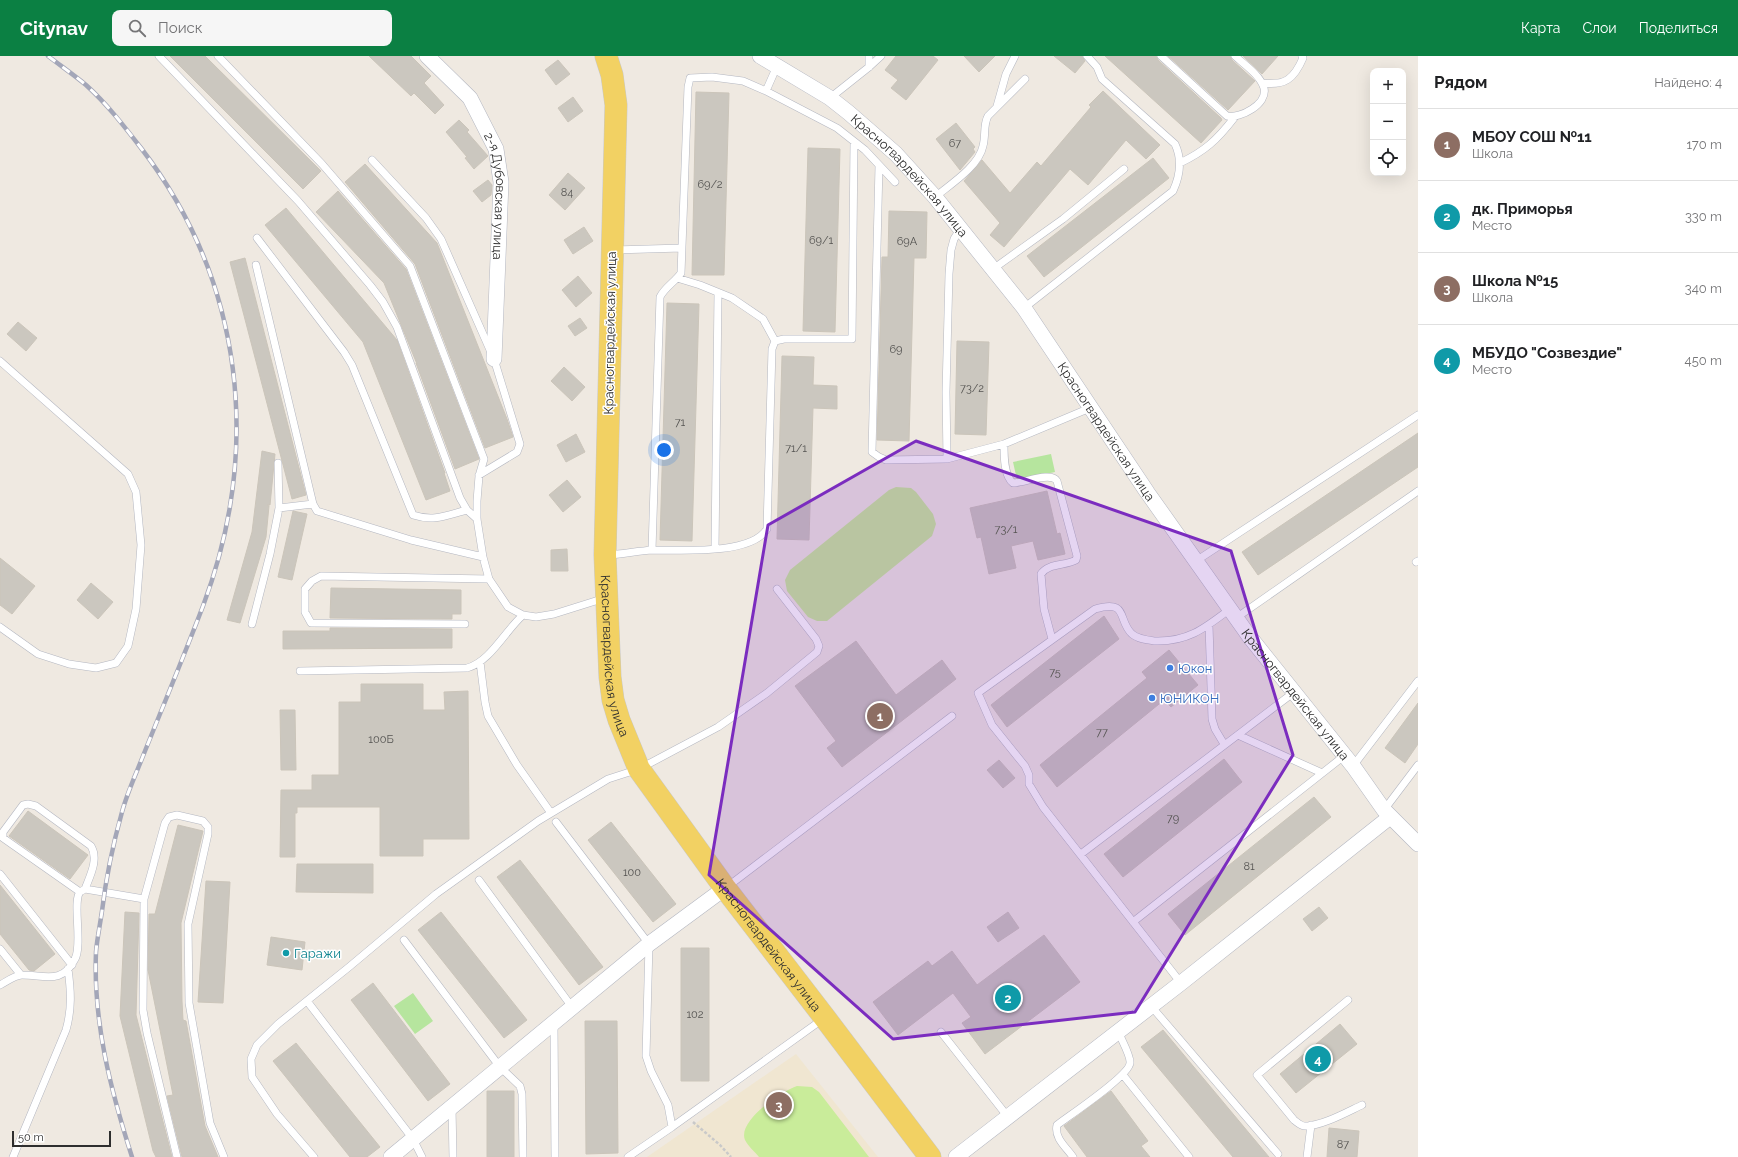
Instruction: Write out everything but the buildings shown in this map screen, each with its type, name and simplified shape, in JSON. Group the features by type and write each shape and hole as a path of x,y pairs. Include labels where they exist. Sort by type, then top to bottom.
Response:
{"main road":[{"name":"Красногвардейская улица","path":"606,56 612,75 616,105 605,555 610,677 613,700 619,720 640,769 725,888 930,1157"}],"street":[{"name":"2-я Дубовская улица","path":"427,56 470,98 489,132 498,157 501,182 494,359"},
{"name":"Красногвардейская улица","path":"760,56 830,98 896,154 961,228 1024,308 1146,492 1233,614 1387,813 1418,843"},
{"path":"956,1157 1151,1006 1387,813"},
{"path":"391,1157 649,944 725,888"}],"lane":[{"path":"160,56 298,201 383,302 397,327 460,498 467,510 478,519"},
{"path":"218,56 322,164 410,266 484,459 483,467 479,476 478,519 483,557 489,578 508,607 523,615 536,617 554,614 607,597"},
{"path":"869,56 869,67"},
{"path":"830,98 881,56"},
{"path":"996,108 1006,74 1015,56"},
{"path":"1024,308 1173,191 1178,180 1180,163 1179,151 1175,144 1102,79 1097,66 1087,56"},
{"path":"1162,56 1227,116 1234,118"},
{"path":"1180,163 1208,147 1222,134 1234,118 1252,110 1262,98 1265,90 1262,82 1235,56"},
{"path":"1262,82 1276,84 1289,80 1298,69 1303,58 1302,56"},
{"path":"766,91 778,66"},
{"path":"652,550 660,297 663,291 681,273 688,87 690,78 712,77 743,81 766,91 837,128 865,150 895,182"},
{"path":"935,197 978,160 983,146 985,121 1025,79"},
{"path":"775,341 784,338 852,339 854,142"},
{"path":"372,160 426,218 442,239 494,359 520,444 517,452 479,476"},
{"path":"879,166 872,452 886,460 947,459 1004,444 1090,408"},
{"path":"993,269 1063,219 1124,169"},
{"path":"947,459 946,392 949,274 951,250 954,239 961,228"},
{"path":"257,238 344,352 352,365 413,515 425,519 439,518 467,510"},
{"path":"612,250 682,248"},
{"path":"256,265 312,504 317,511 410,540 483,557"},
{"path":"605,555 652,550 696,551 715,549 743,544 757,539 763,535 767,529 772,349 775,341 763,319 732,298 700,285 677,278"},
{"path":"715,549 718,292"},
{"path":"0,361 128,474 136,492 140,545 136,609 128,646 116,663 96,668 69,664 38,654 0,627"},
{"path":"1196,561 1418,415"},
{"path":"1004,444 1004,457 1009,477 1013,484 1045,477 1052,477 1058,481 1077,556 1076,560 1046,568 1041,574 1044,609 1052,639"},
{"path":"252,624 270,554 279,508 278,463"},
{"path":"1181,982 1043,807 1030,784 1025,766 992,725 978,693 1095,609 1104,606 1115,607 1122,612 1127,626 1132,634 1141,639 1168,641 1196,633 1233,614 1418,491"},
{"path":"279,508 312,504"},
{"path":"465,624 311,623 305,612 305,589 312,581 321,576 489,578"},
{"path":"314,1157 278,1114 252,1077 251,1059 256,1045 278,1024 436,894 551,813 608,779 640,769 718,727 767,694 817,652 819,646 816,639 777,589"},
{"path":"300,671 467,668 474,666 485,659 513,624 523,615"},
{"path":"1209,625 1212,719 1215,729 1224,744"},
{"path":"480,662 484,702 488,716 517,765 551,813"},
{"path":"1133,922 1322,773 1348,761 1418,681"},
{"path":"1081,854 1293,693"},
{"path":"725,888 952,716"},
{"path":"1238,735 1322,773"},
{"path":"1387,813 1418,765"},
{"path":"0,949 21,975 30,977 55,977 62,974 70,967 76,957 78,947 77,899 83,891 95,858 94,851 91,846 36,806 28,804 23,805 3,832 3,838 83,891 144,899"},
{"path":"177,1157 147,1033 143,1010 144,899 165,823 170,817 178,815 204,821 208,827 208,834 188,924 189,1003 210,1123 224,1157"},
{"path":"556,822 649,944 646,1056 651,1071 668,1105 672,1127"},
{"path":"0,874 70,967 72,997 70,1016 66,1030 13,1157"},
{"path":"479,880 572,1007"},
{"path":"404,940 500,1067 520,1086 522,1094 523,1157"},
{"path":"0,986 21,975"},
{"path":"1348,1000 1257,1075 1294,1120 1301,1125 1322,1123 1362,1105"},
{"path":"307,1001 413,1139 422,1157"},
{"path":"1151,1006 1278,1154"},
{"path":"628,1157 687,1117 825,1018"},
{"path":"554,1022 555,1157"},
{"path":"1073,1157 1058,1138 1055,1131 1057,1125 1123,1075 1128,1069 1130,1062 1118,1031"},
{"path":"941,1032 1008,1117"},
{"path":"1123,1075 1189,1157"},
{"path":"452,1106 453,1157"},
{"path":"1307,1157 1311,1125"}],"path":[{"path":"687,1117 720,1145 731,1157"}],"highlighted area":[{"path":"916,441 1231,551 1293,755 1135,1012 893,1039 709,875 768,525"}],"shaded area":[{"path":"796,1054 878,1157 647,1157"}],"green space":[{"path":"1051,454 1055,472 1017,480 1013,462"},
{"path":"896,487 911,488 916,492 933,514 936,524 932,536 827,621 817,621 808,617 787,591 785,580 790,570 889,490"},
{"path":"413,993 433,1021 415,1034 394,1006"},
{"path":"797,1086 812,1087 819,1092 869,1157 759,1157 745,1140 744,1132 748,1124 762,1108 772,1100"}],"railway":[{"path":"48,56 86,85 108,107 141,148 176,200 202,254 221,310 233,368 236,427 233,487 222,547 203,606 124,805 110,861 97,942 97,1005 105,1056 117,1107 132,1157"}],"place":[{"name":"Юкон","path":"1170,668"},
{"name":"ЮНИКОН","path":"1152,698"},
{"name":"МБОУ СОШ №11","path":"880,716"},
{"name":"Гаражи","path":"286,953"},
{"name":"дк. Приморья","path":"1008,998"},
{"name":"МБУДО \"Созвездие\"","path":"1318,1059"},
{"name":"Школа №15","path":"779,1105"}]}
